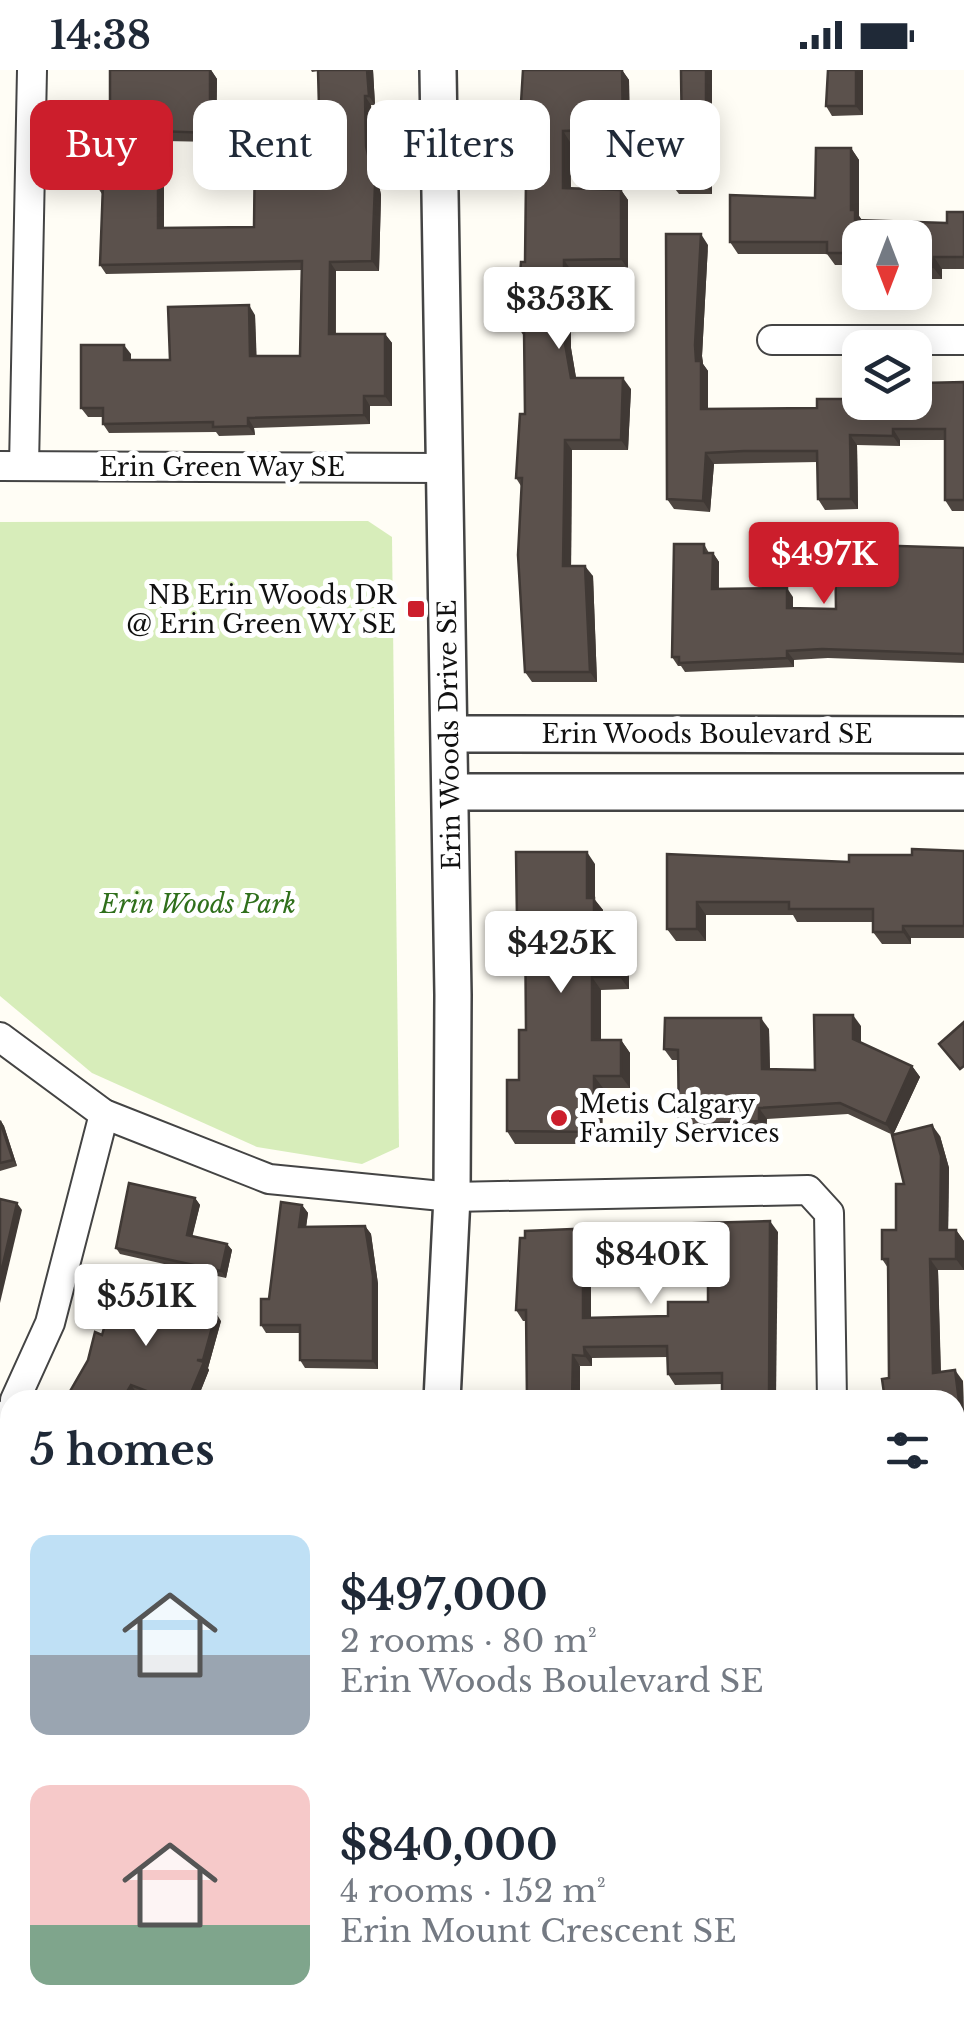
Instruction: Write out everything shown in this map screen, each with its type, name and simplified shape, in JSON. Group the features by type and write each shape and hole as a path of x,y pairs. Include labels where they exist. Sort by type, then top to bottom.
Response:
{"street":[{"path":"12,466 32,70"},
{"name":"Erin Woods Drive SE","path":"438,70 451,792 452,1196 442,1390"},
{"path":"772,340 964,340"},
{"name":"Erin Green Way SE","path":"12,466 444,468"},
{"name":"Erin Woods Boulevard SE","path":"450,734 964,735"},
{"path":"451,792 964,792"},
{"path":"0,1037 104,1114 269,1179 452,1196 808,1190 829,1212 832,1390"},
{"path":"19,1390 50,1322 104,1114"}],"green space":[{"name":"Erin Woods Park","path":"368,521 392,537 399,1147 362,1164 257,1147 92,1073 0,996 0,522"}],"building":[{"path":"110,70 210,70 210,100 193,100 193,132 173,132 173,100 110,100"},
{"path":"318,70 367,70 367,190 375,190 372,261 330,262 329,334 385,334 385,396 364,396 364,415 248,418 248,426 213,427 213,422 103,424 103,408 81,408 81,345 124,345 124,360 170,360 168,307 249,305 250,356 300,356 302,261 100,265 103,190 158,190 158,228 254,227 254,190 347,190 347,100 319,100"},
{"path":"523,70 622,70 623,100 570,100 570,131 563,131 563,188 621,190 621,259 564,260 564,338 571,378 623,378 621,440 565,440 563,566 585,566 590,672 525,672 518,555 522,478 516,478 520,414 525,414 524,329 519,329 518,303 521,262 525,262 526,190 550,190 550,100 521,100"},
{"path":"681,70 706,70 706,100 681,100"},
{"path":"828,70 856,70 856,106 826,106"},
{"path":"816,148 851,148 851,210 855,210 855,220 842,220 842,253 827,253 827,242 730,242 730,195 815,198"},
{"path":"947,212 964,212 964,257 934,257 933,267 932,223 947,223"},
{"path":"666,234 701,234 695,345 696,361 701,361 701,409 817,408 817,399 842,399 842,420 932,420 932,383 964,382 964,500 945,500 945,429 893,429 893,436 850,435 851,499 818,499 817,451 744,451 706,453 703,501 667,499"},
{"path":"674,544 704,544 704,553 713,553 712,589 787,588 787,608 836,609 835,544 964,548 964,654 822,649 787,651 787,658 679,663 679,657 672,657"},
{"path":"912,849 964,851 964,926 903,926 903,932 873,932 873,909 789,909 789,902 697,902 697,929 667,929 667,854 849,862 849,855 912,855"},
{"path":"516,852 587,852 587,898 594,898 594,922 620,921 620,977 592,977 592,1040 621,1040 621,1076 594,1076 594,1132 507,1131 507,1080 519,1080 519,1030 526,1030 525,919 517,919"},
{"path":"814,1015 853,1015 853,1039 912,1066 886,1124 840,1103 759,1108 759,1121 679,1125 678,1050 664,1049 665,1018 761,1018 762,1069 815,1070"},
{"path":"964,1022 964,1066 960,1069 939,1044"},
{"path":"0,1121 13,1160 0,1163"},
{"path":"932,1125 941,1156 940,1230 956,1230 956,1259 930,1259 933,1373 955,1370 958,1390 884,1390 882,1379 889,1378 888,1259 882,1259 882,1230 896,1230 896,1184 904,1184 892,1135"},
{"path":"129,1183 195,1198 187,1235 227,1244 221,1271 116,1248"},
{"path":"0,1199 17,1203 0,1277"},
{"path":"281,1202 302,1205 299,1227 365,1226 373,1276 373,1361 300,1360 300,1325 261,1325 261,1299 269,1299"},
{"path":"770,1221 769,1390 722,1390 722,1373 668,1374 667,1346 584,1347 585,1356 573,1355 572,1390 527,1390 526,1310 516,1310 520,1238 525,1238 525,1231 621,1227 621,1263 583,1263 583,1318 668,1316 668,1302 708,1302 708,1255 666,1255 666,1224"},
{"path":"116,1286 216,1313 203,1360 197,1360 204,1362 192,1390 144,1390 131,1385 128,1390 71,1390 88,1360 95,1332 102,1335"}],"place":[{"name":"NB Erin Woods DR @ Erin Green WY SE","path":"416,609"},
{"name":"Metis Calgary Family Services","path":"559,1118"}]}
